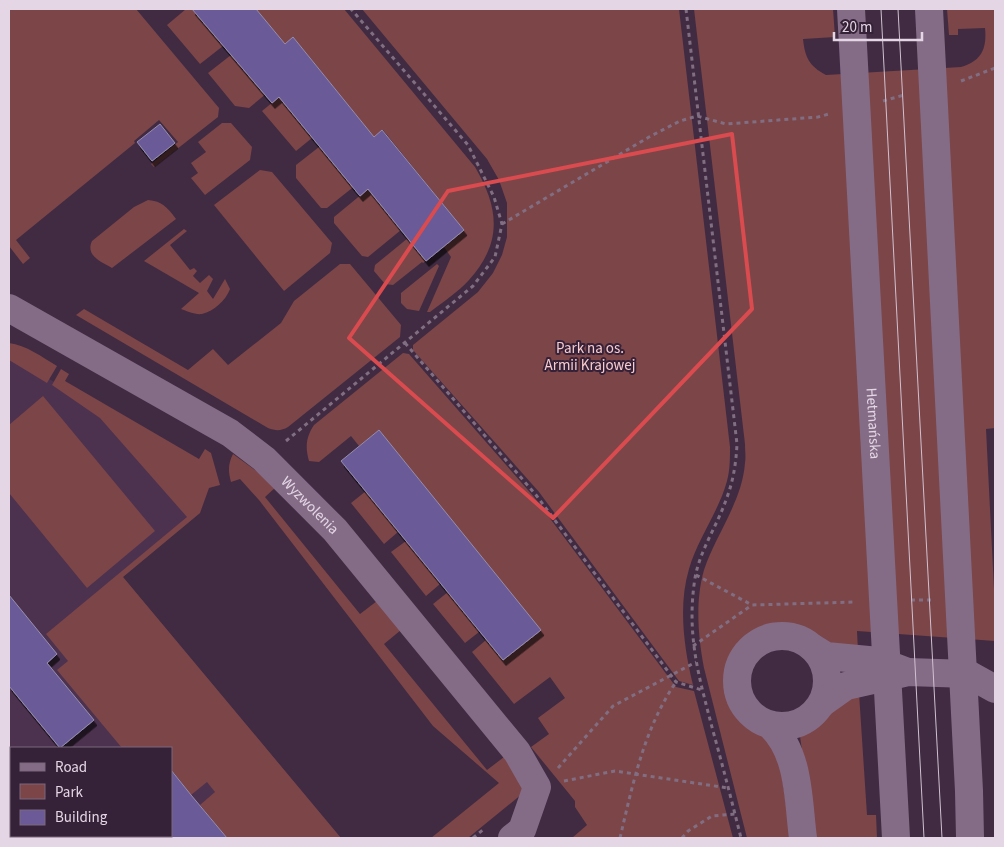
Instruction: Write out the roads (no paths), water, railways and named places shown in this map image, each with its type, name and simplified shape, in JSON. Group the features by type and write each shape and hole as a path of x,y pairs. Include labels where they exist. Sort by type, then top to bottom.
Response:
{"street":[{"name":"Hetmańska","path":"851,9 896,838"},
{"path":"929,9 970,838"},
{"name":"Wyzwolenia","path":"9,308 230,433 264,460 335,530 517,752 537,787 522,830 512,838"},
{"path":"908,672 879,661 826,656 798,639 780,636 768,638 749,650 742,660 736,683 743,705 760,722 771,726 784,727 806,720 822,703 846,686 908,672 968,674 995,689"},
{"path":"813,648 825,668 827,680 826,692 822,703"},
{"path":"968,674 982,666 995,664"},
{"path":"771,726 783,739 789,751 794,772 803,838"}],"tram line":[{"path":"881,9 924,838"},
{"path":"898,9 942,838"}],"park label":[{"name":"Park na os. Armii Krajowej","path":"590,356"}]}
